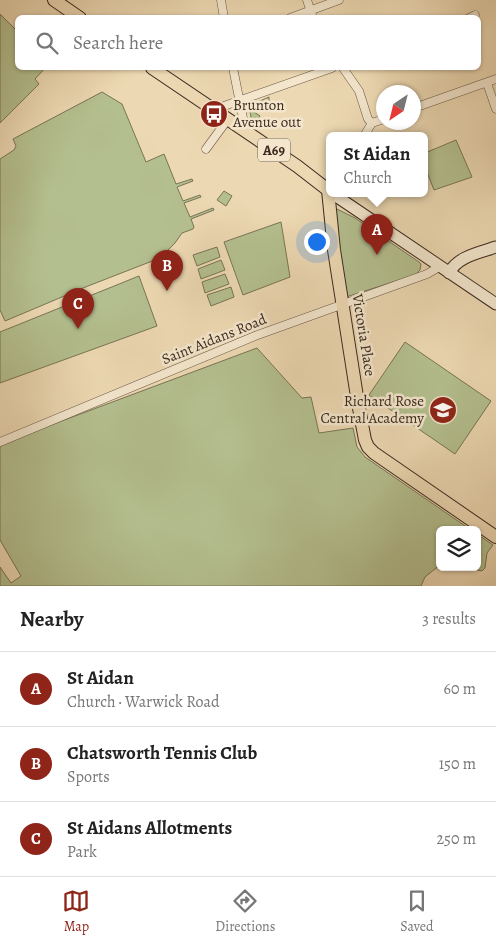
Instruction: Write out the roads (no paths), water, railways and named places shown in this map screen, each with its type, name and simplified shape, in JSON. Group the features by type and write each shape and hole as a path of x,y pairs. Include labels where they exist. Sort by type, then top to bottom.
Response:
{"main road":[{"path":"54,0 76,15"},
{"name":"A69","path":"155,70 242,128 326,188"},
{"name":"Victoria Place","path":"331,197 342,305 360,414 368,447 496,537"}],"street":[{"path":"221,0 224,15"},
{"path":"307,0 312,14 339,0"},
{"path":"233,70 244,123 242,128"},
{"path":"206,149 224,116 222,108 326,70"},
{"path":"344,70 359,90 368,119 372,123"},
{"path":"421,106 496,79"},
{"path":"487,83 496,110"},
{"path":"366,132 372,123 376,122"},
{"path":"339,197 496,304"},
{"path":"444,270 461,259 496,247"},
{"name":"Saint Aidans Road","path":"0,442 255,336 427,274 444,270"}],"place":[{"name":"Brunton Avenue out","path":"214,114"},
{"name":"St Aidan","path":"377,255"},
{"name":"Chatsworth Tennis Club","path":"167,291"},
{"name":"St Aidans Allotments","path":"78,329"},
{"name":"Richard Rose Central Academy","path":"443,410"}]}
